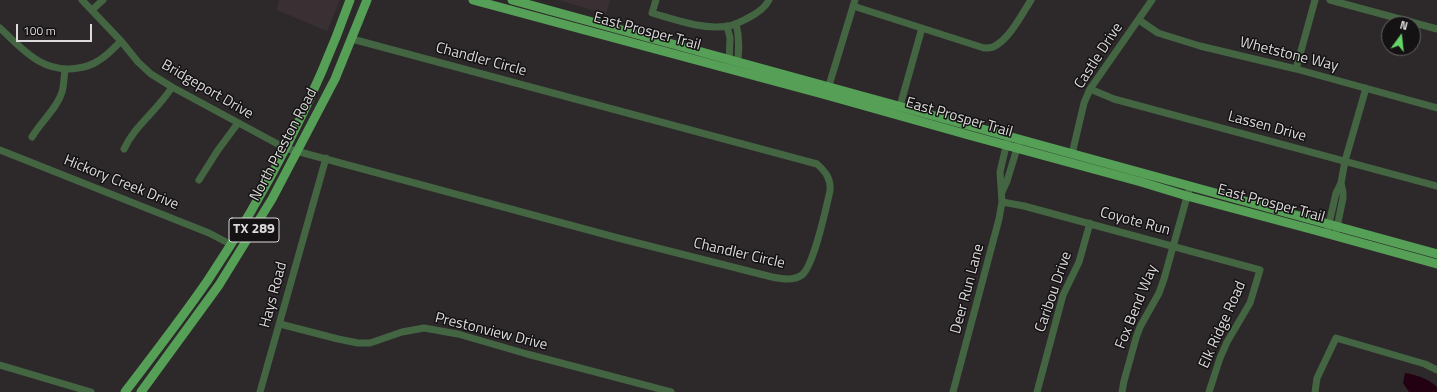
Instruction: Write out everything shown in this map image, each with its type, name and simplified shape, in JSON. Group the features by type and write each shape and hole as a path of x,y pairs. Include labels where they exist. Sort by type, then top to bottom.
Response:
{"main road":[{"name":"North Preston Road","path":"125,392 208,280 286,148 312,93 350,0"},
{"name":"North Preston Road","path":"141,392 219,285 265,210 298,151 334,80 352,39 366,0"},
{"name":"East Prosper Trail","path":"473,0 733,65"},
{"name":"East Prosper Trail","path":"512,0 733,65 1018,144 1186,196 1437,264"},
{"path":"510,10 512,0"},
{"name":"East Prosper Trail","path":"827,91 900,106 1007,141"},
{"name":"East Prosper Trail","path":"1018,144 1072,154 1333,224 1437,254"}],"street":[{"name":"Bridgeport Drive","path":"82,0 121,41 142,66 152,74 172,87 238,123 286,148 298,151"},
{"path":"92,10 104,0"},
{"path":"656,0 652,13 700,26 727,26 736,24 754,15 769,0"},
{"path":"827,91 854,3 922,28 984,48 993,47 1001,42 1012,30 1031,0"},
{"name":"Castle Drive","path":"1072,154 1084,103 1090,89 1152,0"},
{"path":"1296,69 1315,0"},
{"path":"1330,0 1437,29"},
{"name":"Whetstone Way","path":"1139,20 1158,33 1200,46 1296,69 1437,108"},
{"path":"733,65 739,36 736,24"},
{"path":"727,26 733,65"},
{"path":"0,28 35,60 60,70 86,67 98,62 121,41"},
{"path":"900,106 922,28"},
{"name":"Chandler Circle","path":"298,151 618,238 784,279 800,276 806,271 810,264 830,191 830,180 826,172 817,164 352,39"},
{"path":"32,136 38,126 58,102 62,92 65,69"},
{"path":"124,149 130,138 159,106 172,87"},
{"path":"1331,235 1333,224 1343,198 1341,183 1345,161 1366,88"},
{"name":"Lassen Drive","path":"1090,89 1114,99 1437,186"},
{"path":"199,180 218,150 238,123"},
{"name":"Deer Run Lane","path":"953,392 995,238 1002,202 1000,172 1007,141"},
{"name":"Deer Run Lane","path":"1002,192 1007,181 1018,144"},
{"name":"Hickory Creek Drive","path":"0,150 209,233 230,244"},
{"name":"Hays Road","path":"260,392 326,158"},
{"name":"Fox Bend Way","path":"1122,392 1140,327 1159,293 1190,186"},
{"name":"Coyote Run","path":"1002,202 1024,206 1090,223 1260,270"},
{"name":"Caribou Drive","path":"1037,392 1063,295 1079,262 1090,223"},
{"name":"Elk Ridge Road","path":"1210,392 1220,358 1227,342 1250,303 1260,270"},
{"name":"Prestonview Drive","path":"280,324 358,343 370,343 402,332 424,328 458,334 527,354 672,392"},
{"path":"1315,392 1317,378 1336,338 1425,364 1437,370"},
{"path":"0,365 91,392"}],"shaded area":[{"path":"279,0 340,0 327,31 277,10"},
{"path":"559,0 610,0 606,14"},
{"path":"1405,373 1427,380 1437,387 1437,392 1409,392 1403,383"}]}
